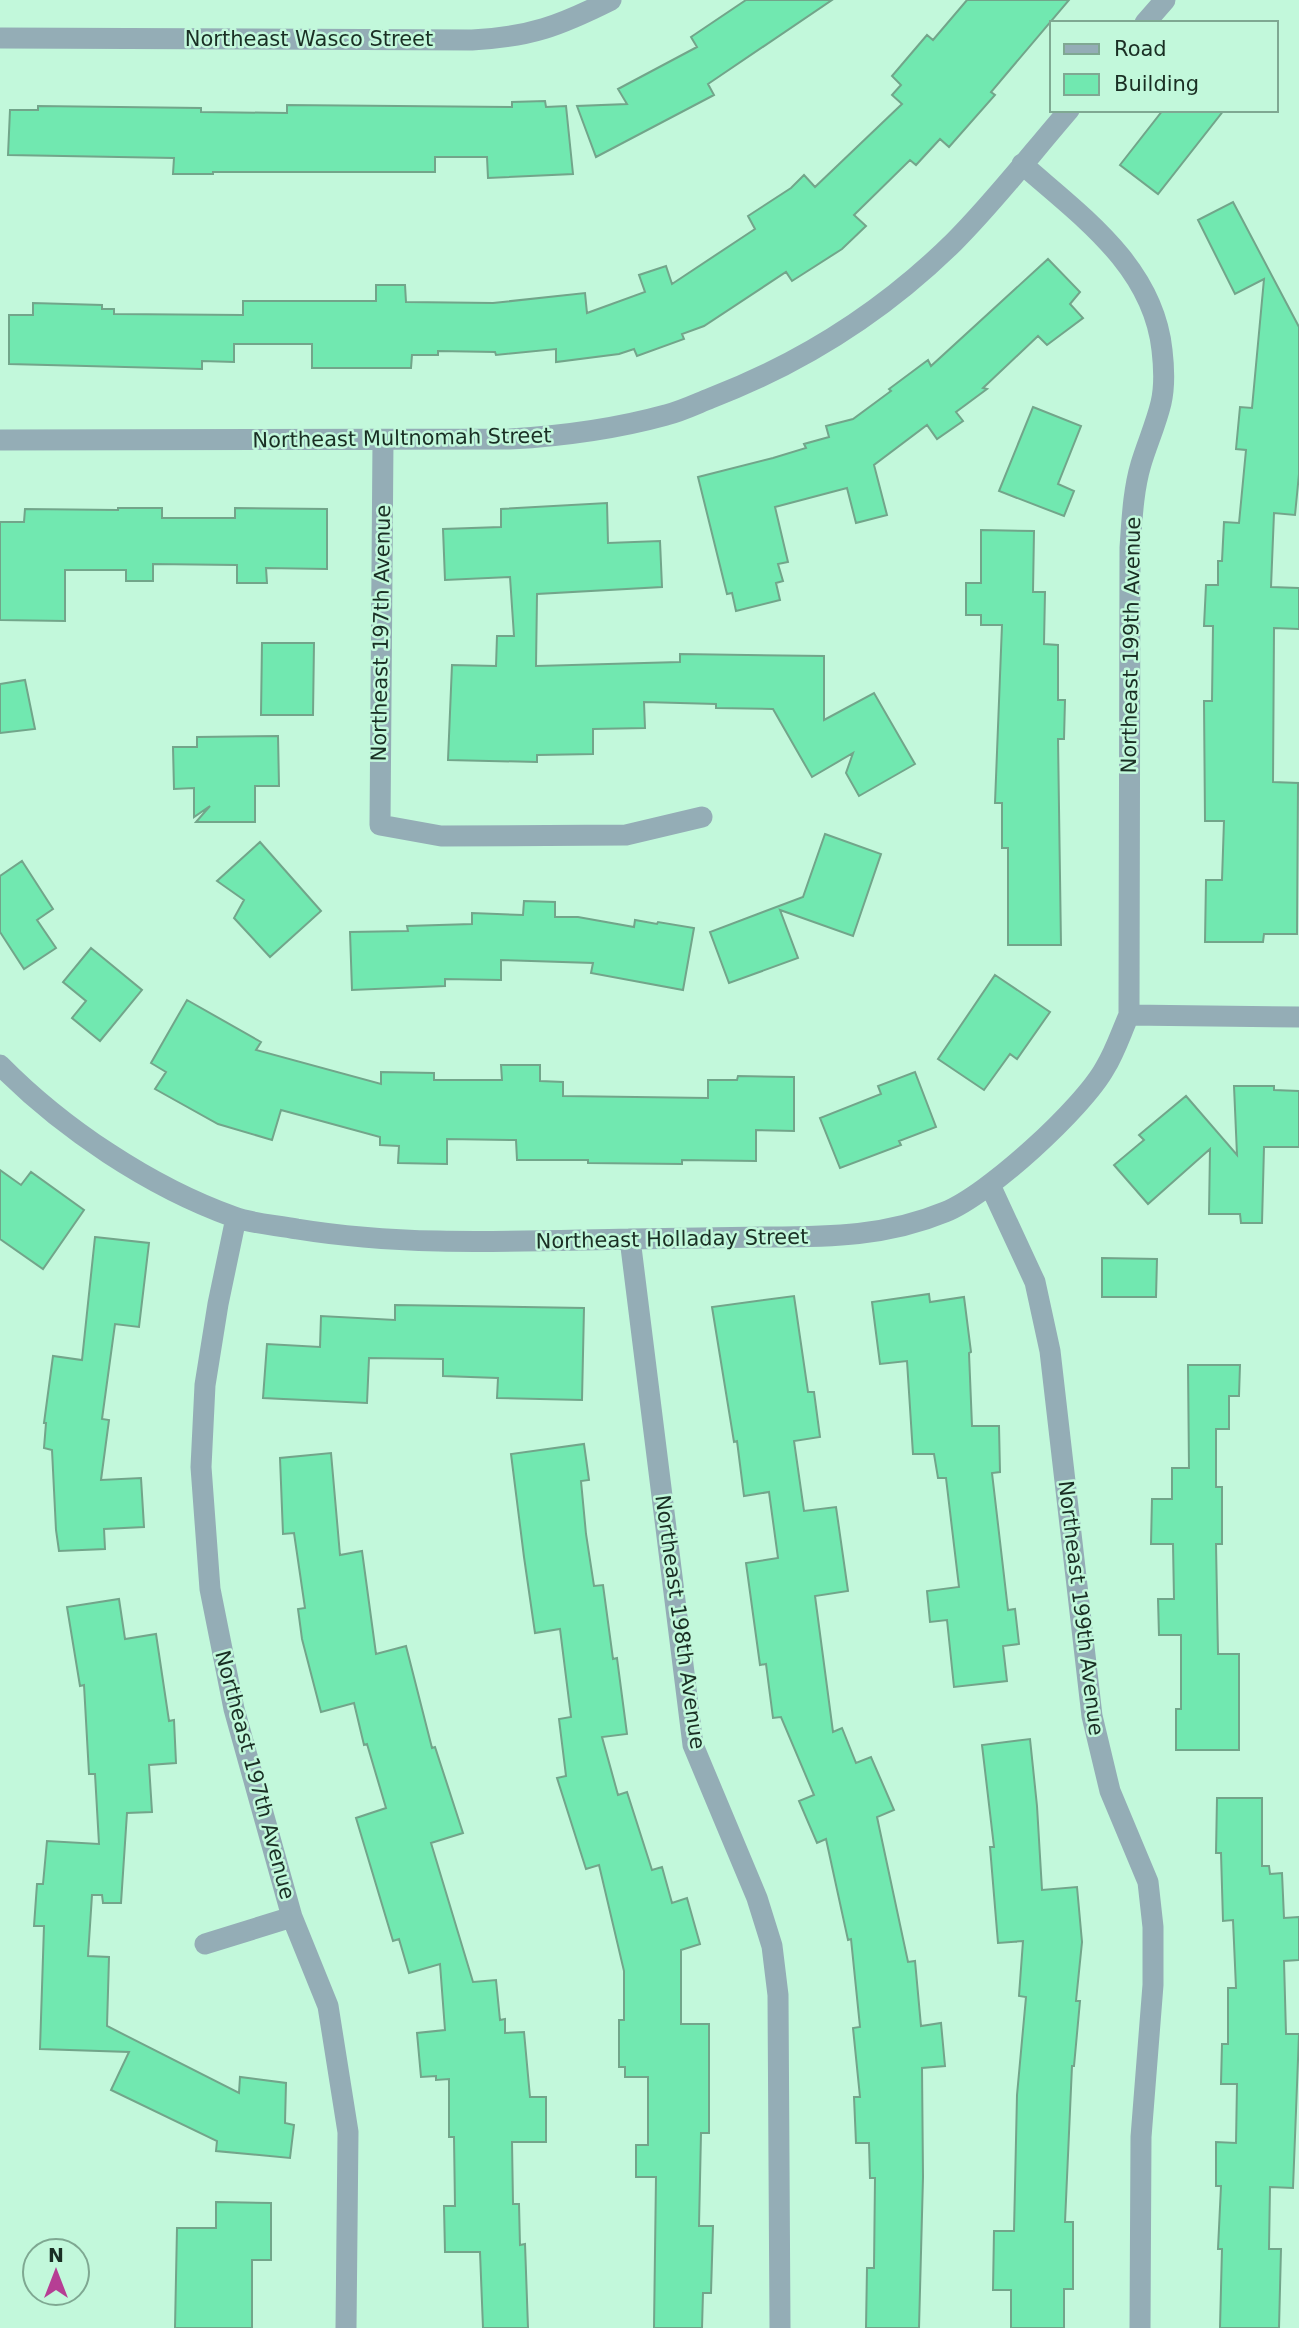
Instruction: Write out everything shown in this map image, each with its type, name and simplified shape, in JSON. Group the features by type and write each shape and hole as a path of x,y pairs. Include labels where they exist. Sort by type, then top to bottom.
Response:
{"street":[{"name":"Northeast Wasco Street","path":"0,38 484,40 539,32 574,19 611,0"},
{"path":"1147,21 1165,0"},
{"name":"Northeast Multnomah Street","path":"0,440 510,439 598,430 669,414 737,388 798,359 860,320 912,281 955,241 1067,112"},
{"name":"Northeast 199th Avenue","path":"1022,164 1108,240 1130,266 1149,299 1161,337 1164,368 1162,402 1133,498 1130,548 1129,1016"},
{"name":"Northeast 197th Avenue","path":"383,441 380,825 441,836 626,835 702,817"},
{"path":"1129,1016 1299,1017"},
{"name":"Northeast Holladay Street","path":"0,1065 25,1090 95,1145 171,1189 236,1219 345,1237 388,1241 831,1237 893,1230 948,1212 990,1185 1073,1111 1105,1069 1129,1016"},
{"name":"Northeast 199th Avenue","path":"990,1185 1035,1282 1050,1351 1092,1716 1110,1791 1148,1882 1153,1927 1153,1985 1142,2137 1140,2328"},
{"name":"Northeast 197th Avenue","path":"236,1219 205,1385 201,1466 210,1589 234,1709 292,1917 328,2007 348,2132 346,2328"},
{"name":"Northeast 198th Avenue","path":"630,1239 693,1745 757,1898 772,1946 778,1995 780,2328"},
{"path":"205,1944 292,1917"}],"building":[{"path":"746,0 832,0 708,84 714,95 596,157 577,106 627,104 618,89 697,47 691,37"},
{"path":"967,0 1069,0 991,92 995,95 949,147 940,139 916,165 910,160 854,215 866,226 842,249 792,281 786,272 704,326 682,334 684,339 637,356 634,349 619,354 556,362 556,349 496,355 495,352 438,351 438,355 412,355 411,368 312,368 312,344 234,344 234,362 202,361 202,369 9,364 9,315 33,315 33,303 102,305 102,309 114,309 114,314 243,315 243,301 376,301 376,285 405,285 406,302 493,303 585,293 587,313 645,292 639,275 666,266 672,284 755,229 748,216 791,188 804,175 815,187 902,104 892,95 901,85 892,76 927,35 933,40"},
{"path":"545,101 546,107 566,106 573,174 488,178 487,157 435,157 435,172 173,174 174,158 8,155 10,110 38,110 38,106 201,108 201,112 287,113 287,105 512,107 512,102"},
{"path":"1161,112 1222,112 1158,194 1120,165"},
{"path":"1233,202 1299,327 1299,474 1295,515 1274,513 1271,587 1299,588 1299,629 1274,628 1273,782 1298,783 1297,934 1264,934 1263,942 1205,942 1206,880 1222,880 1224,821 1205,821 1204,701 1212,701 1213,626 1204,626 1206,585 1218,585 1218,561 1222,561 1224,522 1239,523 1246,450 1236,449 1240,407 1252,408 1264,279 1235,294 1198,220"},
{"path":"1048,259 1080,292 1070,304 1083,318 1047,345 1038,336 983,388 987,389 956,412 963,421 937,439 927,425 874,465 887,515 856,523 847,488 775,507 788,562 778,564 783,581 776,583 780,600 736,611 732,593 727,594 698,477 806,448 804,444 829,437 826,426 853,419 928,360 931,366"},
{"path":"1033,407 1081,426 1058,484 1074,491 1064,516 999,491"},
{"path":"607,503 608,543 660,541 662,587 537,594 536,666 680,662 680,654 824,656 824,720 874,693 915,764 859,796 846,773 853,753 812,777 773,709 644,702 645,728 593,729 593,754 537,755 537,762 448,760 452,665 496,666 497,636 514,636 510,577 445,580 443,529 501,527 501,509"},
{"path":"162,508 162,518 235,518 235,508 327,509 327,569 266,568 267,583 237,583 237,565 153,564 153,581 126,581 126,570 65,570 65,621 0,620 0,522 24,522 25,509"},
{"path":"981,530 1034,531 1033,592 1045,592 1044,644 1058,645 1058,700 1065,700 1064,739 1058,739 1061,945 1008,945 1008,848 1002,848 1002,803 995,803 1002,625 981,625 981,615 966,615 966,583 981,583"},
{"path":"262,643 314,643 313,715 261,715"},
{"path":"25,680 35,729 0,733 0,684"},
{"path":"278,736 279,786 255,786 255,822 196,822 210,806 194,817 194,788 174,789 173,747 197,747 197,737"},
{"path":"825,834 881,854 853,936 780,910 798,958 729,983 710,932 803,897"},
{"path":"260,842 321,911 270,957 234,918 244,900 217,881"},
{"path":"22,861 53,909 37,920 56,948 24,969 0,932 0,876"},
{"path":"524,901 555,902 555,917 578,917 634,927 635,920 694,928 683,990 591,973 593,963 501,960 501,980 445,979 445,986 352,990 350,932 408,931 407,926 472,924 472,913 523,915"},
{"path":"91,948 142,990 100,1041 72,1018 86,1001 63,982"},
{"path":"995,975 1050,1012 1017,1059 1010,1054 984,1090 938,1059"},
{"path":"187,1000 261,1042 256,1050 381,1084 381,1072 434,1073 434,1080 502,1080 501,1065 540,1065 540,1081 563,1082 563,1096 708,1098 708,1080 737,1080 738,1076 794,1077 794,1131 756,1130 756,1161 682,1160 682,1164 517,1160 516,1140 447,1139 447,1164 398,1163 399,1146 380,1145 380,1137 281,1110 272,1140 218,1124 155,1089 166,1072 151,1063"},
{"path":"915,1072 936,1127 899,1141 901,1145 840,1168 820,1118 881,1094 878,1086"},
{"path":"1234,1086 1274,1086 1274,1090 1299,1091 1299,1147 1264,1147 1262,1223 1241,1223 1240,1214 1209,1214 1210,1149 1148,1204 1114,1165 1144,1140 1139,1135 1186,1096 1237,1155"},
{"path":"0,1170 21,1185 31,1172 84,1210 43,1269 0,1239"},
{"path":"95,1237 149,1243 139,1327 115,1324 102,1419 109,1420 101,1480 141,1478 144,1527 104,1529 105,1549 59,1551 52,1450 44,1448 44,1423 53,1356 82,1360"},
{"path":"1102,1258 1157,1259 1156,1297 1102,1297"},
{"path":"929,1294 930,1302 964,1297 971,1352 972,1426 999,1426 1000,1472 992,1473 1008,1610 1015,1609 1019,1644 1003,1646 1007,1681 954,1687 947,1620 930,1622 927,1591 959,1587 946,1478 938,1478 934,1454 913,1454 907,1361 880,1364 872,1302"},
{"path":"794,1296 808,1392 814,1392 820,1437 794,1441 804,1511 836,1507 848,1591 815,1596 833,1732 842,1728 856,1763 871,1757 894,1810 877,1817 908,1962 915,1961 921,2026 941,2023 945,2066 922,2068 923,2177 919,2328 866,2328 867,2268 874,2268 875,2178 870,2178 869,2143 856,2143 854,2097 860,2097 853,2028 860,2027 851,1939 848,1940 826,1839 817,1843 799,1801 814,1795 781,1717 773,1718 766,1664 760,1665 746,1563 778,1558 769,1492 744,1496 737,1441 734,1442 712,1307"},
{"path":"395,1305 584,1308 582,1400 497,1398 498,1378 443,1376 443,1359 369,1358 367,1403 263,1398 267,1344 320,1347 321,1316 395,1320"},
{"path":"1188,1365 1240,1365 1239,1396 1229,1396 1229,1429 1216,1429 1216,1487 1222,1487 1222,1544 1216,1544 1218,1654 1239,1654 1239,1750 1176,1750 1176,1709 1181,1709 1181,1635 1159,1635 1158,1599 1174,1599 1173,1544 1151,1544 1152,1499 1172,1499 1172,1468 1189,1468"},
{"path":"584,1444 589,1480 581,1481 586,1534 594,1586 603,1585 613,1659 617,1658 627,1734 602,1737 618,1795 627,1792 652,1870 662,1867 672,1903 687,1898 700,1944 681,1950 681,2024 709,2024 709,2133 701,2133 699,2226 713,2226 711,2293 703,2293 702,2328 654,2328 656,2177 636,2177 636,2145 648,2145 648,2077 625,2077 625,2067 619,2067 619,2020 624,2020 624,1971 599,1865 586,1869 557,1778 566,1776 559,1719 571,1717 560,1629 535,1633 524,1557 511,1454"},
{"path":"331,1453 340,1555 362,1551 376,1654 406,1646 432,1748 435,1747 463,1833 431,1843 473,1982 496,1980 500,2020 505,2019 505,2033 524,2032 530,2097 546,2097 546,2142 512,2142 513,2204 519,2204 520,2245 525,2244 528,2328 483,2328 480,2252 445,2252 444,2206 455,2206 454,2137 449,2137 449,2079 421,2077 417,2033 445,2030 440,1964 409,1973 399,1939 393,1941 356,1818 386,1808 367,1744 364,1745 354,1703 321,1712 302,1639 298,1609 305,1608 294,1533 283,1534 280,1458"},
{"path":"119,1599 125,1639 156,1634 169,1721 174,1720 176,1763 149,1765 152,1812 127,1813 121,1903 103,1903 102,1895 92,1895 88,1956 109,1957 107,2026 239,2093 240,2077 286,2083 285,2123 294,2125 290,2158 216,2151 217,2141 111,2090 129,2052 40,2049 44,1926 34,1926 37,1884 43,1884 47,1841 99,1844 95,1774 89,1774 84,1685 80,1686 67,1607"},
{"path":"1030,1739 1042,1890 1077,1887 1082,1942 1076,2001 1080,2001 1072,2066 1065,2222 1073,2222 1073,2289 1064,2289 1064,2328 1011,2328 1011,2290 993,2290 994,2231 1014,2231 1017,2095 1026,1997 1019,1996 1023,1941 998,1943 990,1847 994,1847 982,1745"},
{"path":"1217,1798 1262,1798 1262,1866 1269,1866 1270,1874 1282,1873 1284,1918 1299,1917 1299,1960 1284,1961 1286,2034 1299,2034 1293,2188 1270,2187 1269,2249 1281,2249 1279,2328 1220,2328 1222,2249 1218,2249 1221,2186 1216,2186 1216,2142 1236,2143 1237,2084 1221,2084 1222,2044 1228,2044 1228,1988 1236,1988 1233,1920 1223,1921 1221,1853 1216,1853"},
{"path":"216,2202 271,2203 271,2260 252,2260 252,2328 175,2328 177,2228 216,2228"}]}
